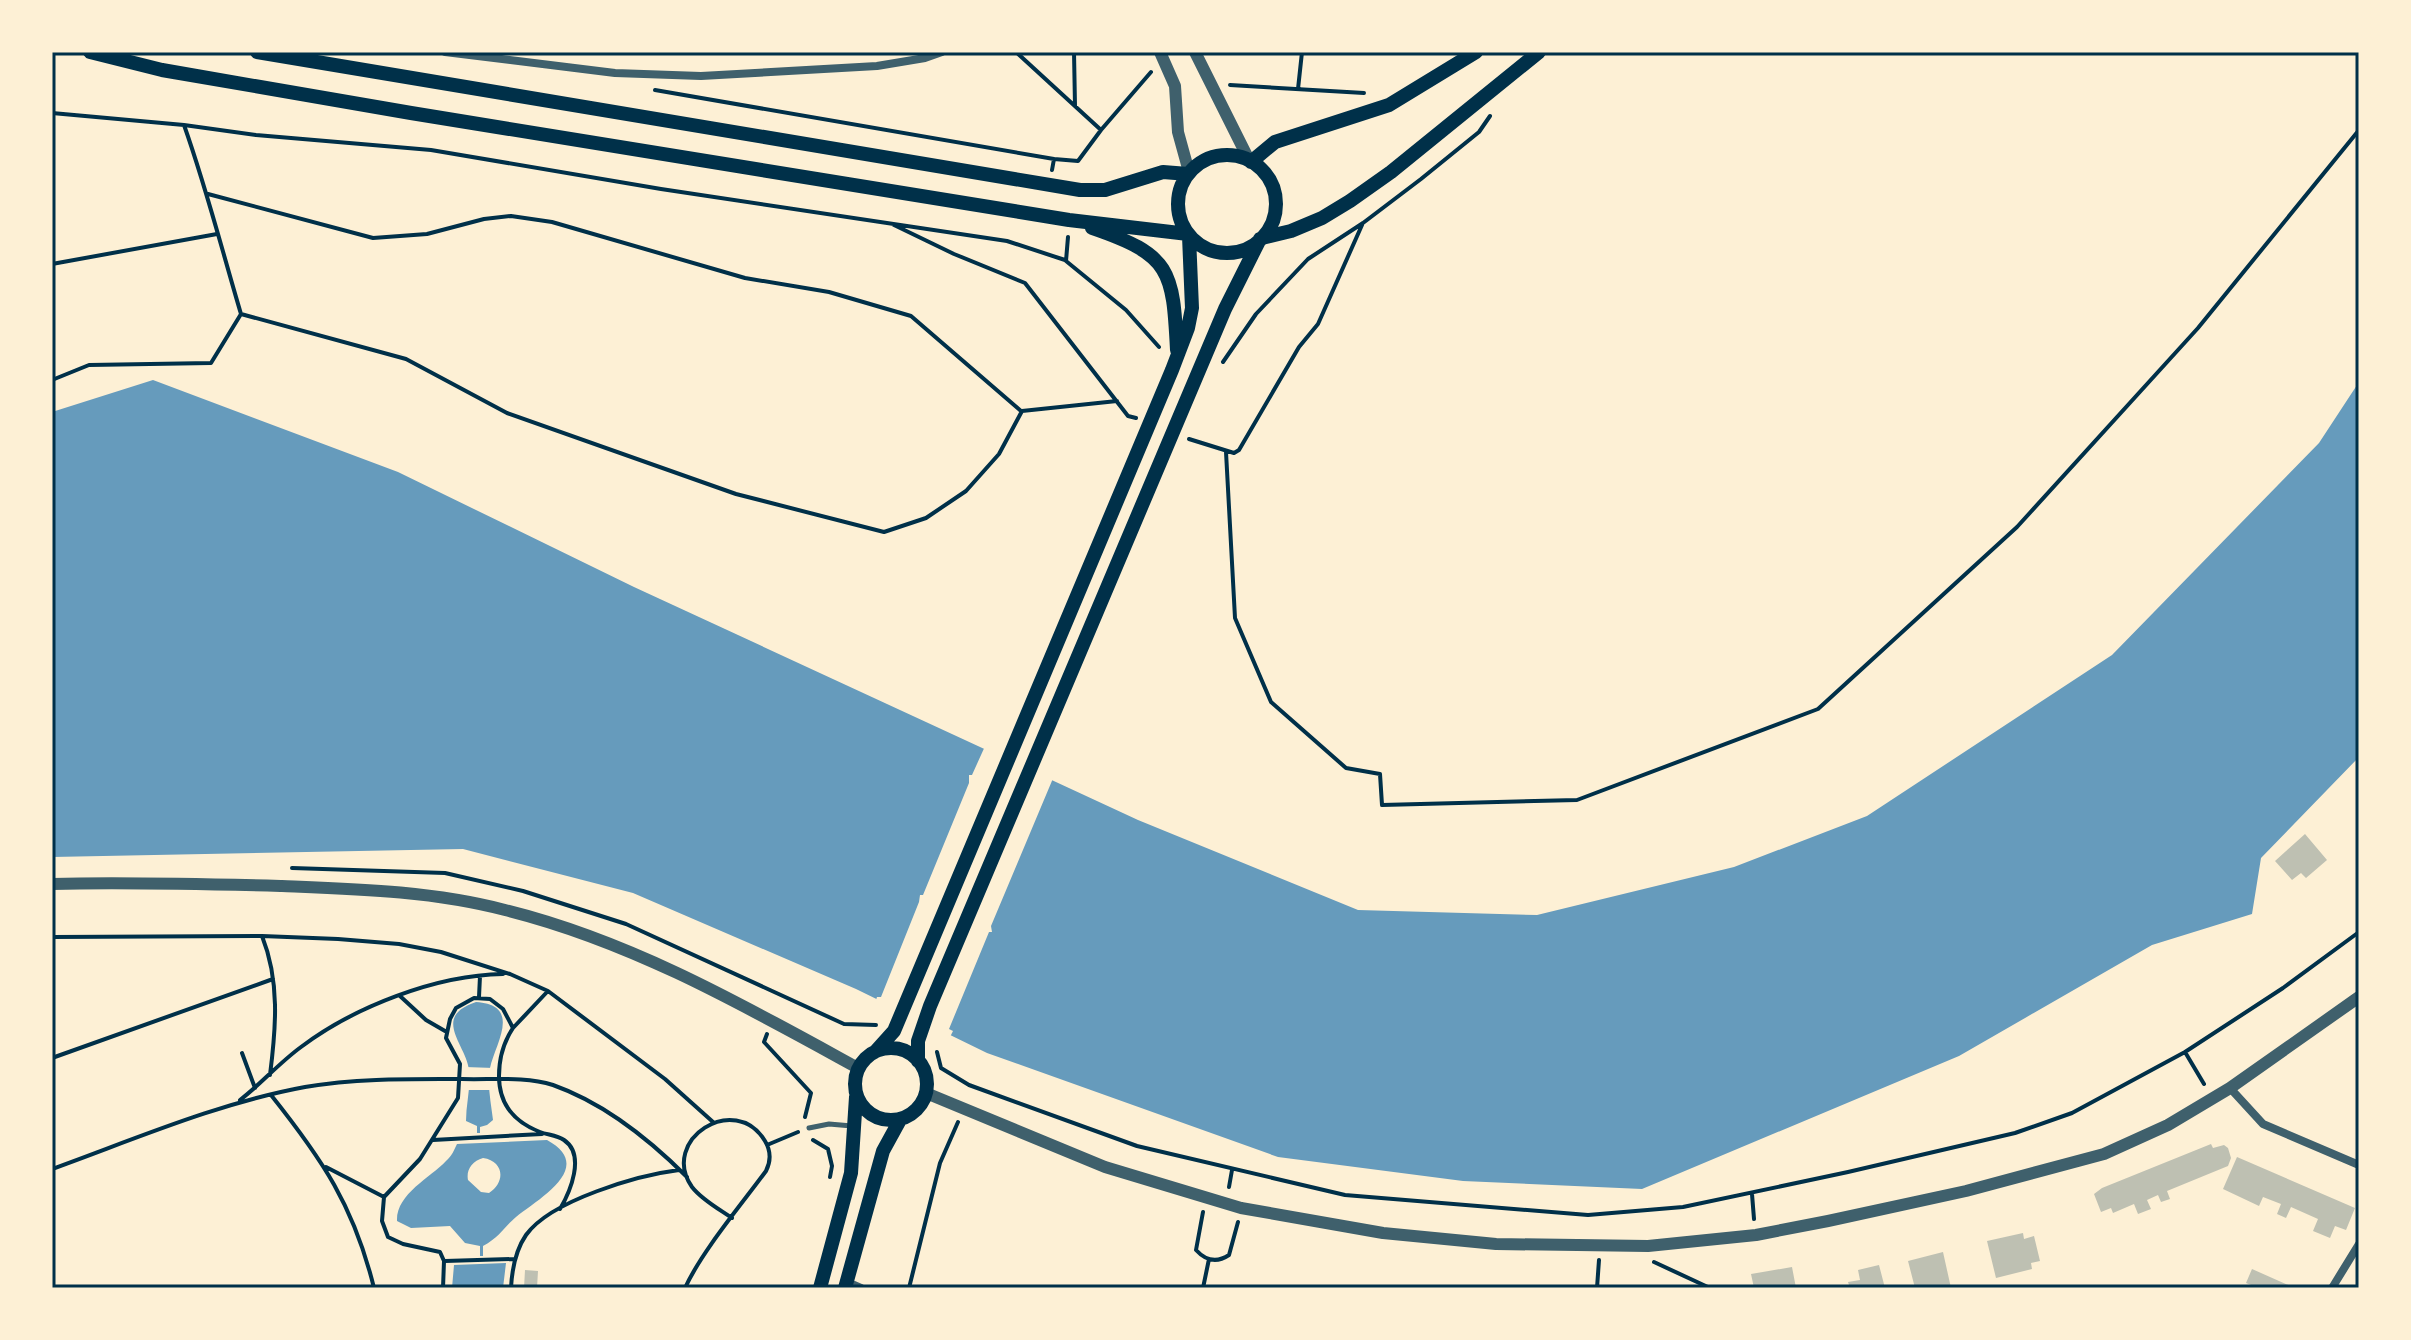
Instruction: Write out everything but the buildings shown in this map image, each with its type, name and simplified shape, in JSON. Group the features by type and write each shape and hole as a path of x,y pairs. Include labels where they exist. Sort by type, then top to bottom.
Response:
{"main road":[{"path":"90,52 162,70 275,90 1069,220 1188,235"},
{"path":"257,52 1049,186 1105,190 1163,172 1188,173"},
{"path":"1250,161 1275,142 1389,105 1476,52"},
{"path":"918,1061 918,1041 936,991 1225,309 1261,239 1273,220 1275,197 1266,175 1250,161 1233,155 1217,156 1201,162 1188,173 1180,187 1177,204 1180,221 1188,235 1199,245 1224,253 1237,252 1261,239 1322,218 1350,201 1391,172 1539,52"},
{"path":"1069,220 1132,242 1154,258 1168,278 1174,298 1175,363"},
{"path":"820,1288 851,1173 854,1087 858,1068 894,1031 1175,363 1192,308 1188,235"},
{"path":"856,1097 869,1114 879,1119 900,1120 921,1105 926,1093 926,1076 918,1061 912,1054 894,1048 876,1051"},
{"path":"851,1286 883,1151 900,1120"}],"street":[{"path":"445,52 615,73 701,76 877,66 942,52"},
{"path":"1160,52 1175,86 1181,151 1188,173"},
{"path":"1195,52 1250,161"},
{"path":"52,884 179,883 329,888 450,898 507,910 600,941 720,992 858,1068"},
{"path":"926,1093 1070,1154 1241,1208 1383,1233 1496,1244 1648,1246 1756,1235 1966,1191 2104,1154 2168,1125 2230,1088 2359,997"},
{"path":"2230,1088 2263,1124 2359,1165"},
{"path":"2332,1288 2359,1244"}],"lane":[{"path":"809,1128 829,1124 853,1126"}],"path":[{"path":"1016,52 1101,130"},
{"path":"1074,52 1075,106"},
{"path":"1298,89 1302,52"},
{"path":"654,90 1078,161 1152,70 1166,65"},
{"path":"1223,74 1228,85 1373,94"},
{"path":"52,113 431,150 661,189 1007,241 1066,261 1126,310 1159,346 1158,355"},
{"path":"52,380 89,365 211,363 241,314 208,194 184,125"},
{"path":"1226,452 1235,618 1271,702 1346,768 1380,774 1382,805 1577,800 1818,709 2017,527 2198,328 2359,130"},
{"path":"1218,372 1256,314 1308,259 1363,223 1479,132"},
{"path":"1049,186 1054,159"},
{"path":"208,194 373,238 427,234 484,219 511,216 552,222 745,278 829,292 911,316 1022,411 1117,401"},
{"path":"1066,261 1069,220"},
{"path":"888,222 1025,283 1128,416 1142,421"},
{"path":"1185,437 1226,452 1239,450 1299,347 1318,324 1363,223"},
{"path":"52,264 217,234"},
{"path":"241,314 406,359 507,413 736,494 884,532 926,518 966,491 999,454 1022,411"},
{"path":"935,1047 941,1068 969,1085 1150,1149 1345,1195 1588,1215 1683,1207 1752,1194 2015,1133 2072,1113 2185,1052 2283,988 2359,932"},
{"path":"262,936 273,979 276,1014 270,1075"},
{"path":"52,937 262,936 369,940 420,947 510,974 548,991 665,1079 713,1122"},
{"path":"236,1103 318,1035 353,1016 440,983 480,975 510,974"},
{"path":"479,997 480,975"},
{"path":"52,1058 273,979"},
{"path":"548,991 513,1028 500,1056 499,1092 514,1116 567,1142 574,1156 572,1182 560,1209"},
{"path":"784,995 764,1042 811,1093 804,1116 814,1143 828,1149 832,1166 830,1179"},
{"path":"400,996 426,1020 446,1032"},
{"path":"443,1288 444,1261 440,1252 403,1244 388,1237 382,1221 384,1197 420,1159 460,1093 460,1064 449,1046 446,1032 459,1005 479,997 490,999 499,1005 513,1028"},
{"path":"2185,1052 2208,1089"},
{"path":"242,1053 255,1088"},
{"path":"52,1169 236,1103 271,1095 337,1083 515,1080 553,1085 630,1126 680,1170 700,1196 732,1218"},
{"path":"271,1095 325,1166 348,1210 374,1288"},
{"path":"685,1288 691,1274 768,1167 770,1156 767,1145 760,1134 747,1124 730,1119 713,1122 698,1130 688,1144 684,1160 687,1177"},
{"path":"767,1145 809,1128"},
{"path":"909,1288 940,1163 953,1131"},
{"path":"433,1140 549,1134"},
{"path":"325,1166 384,1197"},
{"path":"511,1288 514,1259 529,1231 560,1209 613,1185 680,1170"},
{"path":"1752,1194 1756,1235"},
{"path":"1205,1199 1196,1250 1209,1259 1221,1260 1229,1255 1241,1208"},
{"path":"1597,1288 1600,1246"},
{"path":"1648,1246 1654,1262 1710,1288"},
{"path":"444,1261 514,1259"},
{"path":"1203,1288 1209,1259"}],"water":[{"path":"153,380 398,472 634,587 1138,820 1358,910 1537,915 1734,867 1867,816 2112,655 2319,443 2359,382 2359,757 2261,858 2252,914 2152,945 1959,1056 1642,1189 1463,1181 1278,1157 987,1053 856,989 633,893 463,849 52,857 52,412"},
{"path":"476,1002 499,1010 502,1018 489,1074 493,1120 480,1127 480,1133 477,1133 477,1126 466,1121 469,1070 453,1023 463,1008"},
{"path":"547,1140 561,1150 566,1161 559,1182 483,1246 483,1256 480,1256 480,1246 465,1243 450,1226 411,1228 397,1221 398,1211 408,1195 448,1159 457,1144","holes":["483,1158 499,1167 500,1178 489,1193 481,1192 468,1180 468,1173 476,1161"]},
{"path":"506,1263 503,1288 452,1288 454,1265"}],"pier":[{"path":"986,744 1054,776 991,926 992,932 989,932 949,1029 953,1031 949,1039 875,1003 877,997 881,997 920,895 923,895 969,783 969,775 972,775"},
{"path":"465,1067 494,1068 494,1090 465,1090"}]}
